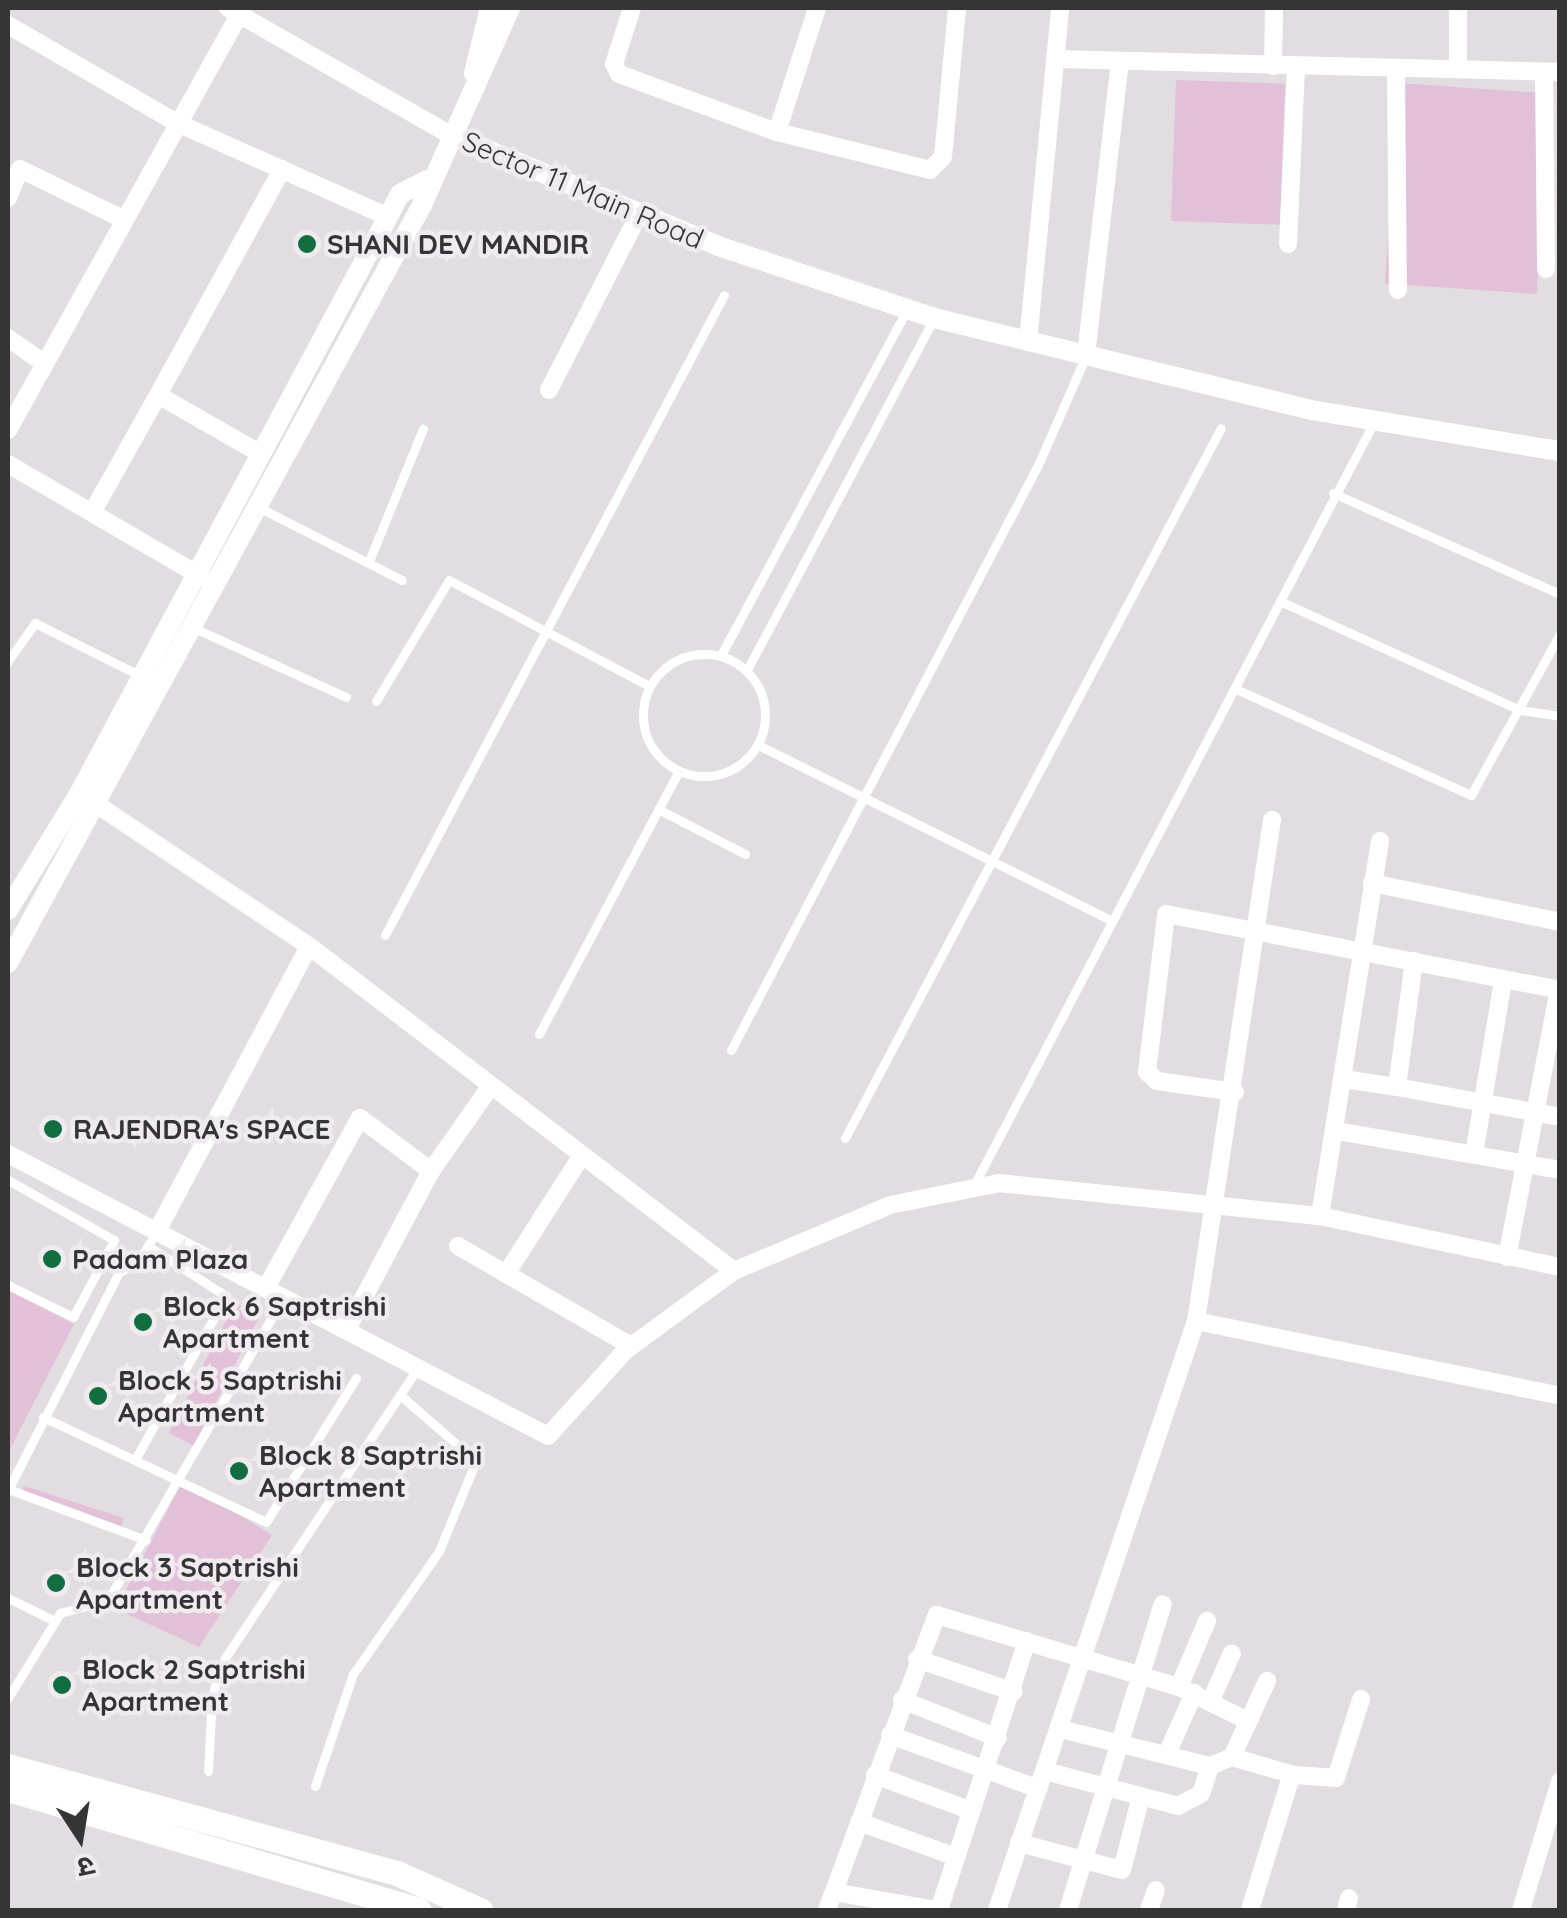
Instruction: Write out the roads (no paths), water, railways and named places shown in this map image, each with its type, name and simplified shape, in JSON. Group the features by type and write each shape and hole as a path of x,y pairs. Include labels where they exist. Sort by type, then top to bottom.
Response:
{"main road":[{"path":"8,1766 399,1874 480,1910"},
{"path":"8,1789 420,1910"}],"street":[{"path":"8,963 101,804 422,206 427,180 474,72 490,8"},
{"path":"474,72 491,59 510,8"},
{"path":"632,8 616,72 777,132 934,168 956,8"},
{"path":"777,132 817,8"},
{"path":"1028,342 1060,8"},
{"path":"1273,66 1274,8"},
{"path":"1458,8 1458,68"},
{"path":"8,430 119,217 176,122 234,11 447,133"},
{"path":"8,25 176,122 388,217"},
{"path":"1057,59 1552,72 1546,269"},
{"path":"1086,355 1120,61"},
{"path":"1288,244 1296,66"},
{"path":"1396,68 1398,290"},
{"name":"Sector 11 Main Road","path":"447,133 718,246 934,318 1374,422 1560,451"},
{"path":"8,198 20,169 119,217"},
{"path":"92,511 282,169"},
{"path":"10,899 79,794 400,194 427,180"},
{"path":"549,390 639,214"},
{"path":"8,338 45,364"},
{"path":"158,396 261,454"},
{"path":"8,464 217,584"},
{"path":"79,794 101,804 309,946 734,1271"},
{"path":"997,1910 1060,1728 1078,1656 1196,1320 1220,1204 1272,820"},
{"path":"1320,1216 1337,1131 1380,841"},
{"path":"1372,883 1560,922"},
{"path":"1236,1092 1156,1082 1147,1072 1162,919 1172,912 1559,990 1506,1257"},
{"path":"152,1238 309,946"},
{"path":"1397,1087 1414,960"},
{"path":"1474,1154 1503,981"},
{"path":"1344,1079 1560,1117"},
{"path":"348,1327 430,1172 490,1088"},
{"path":"266,1288 360,1118 430,1172"},
{"path":"1337,1131 1560,1170"},
{"path":"8,1154 152,1238 284,1296 421,1363 552,1436 631,1346 734,1271 874,1210 973,1187 1045,1181 1320,1216 1560,1267"},
{"path":"506,1274 582,1155"},
{"path":"458,1246 631,1346"},
{"path":"1196,1320 1560,1396"},
{"path":"1068,1910 1163,1604"},
{"path":"827,1910 902,1700 937,1615 1195,1693 1248,1721"},
{"path":"1166,1754 1195,1693 1208,1621"},
{"path":"834,1892 938,1910 1014,1692 1027,1641"},
{"path":"1195,1693 1232,1653"},
{"path":"917,1660 1014,1692"},
{"path":"1232,1757 1267,1681"},
{"path":"1060,1728 1210,1766 1232,1757 1294,1775 1336,1778 1361,1698"},
{"path":"902,1700 998,1738"},
{"path":"890,1735 986,1770 1106,1787 1191,1805 1210,1766"},
{"path":"876,1775 972,1811"},
{"path":"1250,1910 1294,1775"},
{"path":"1521,1910 1560,1782"},
{"path":"1019,1844 1122,1870 1141,1796"},
{"path":"859,1822 956,1858"},
{"path":"1149,1910 1156,1890"}],"lane":[{"path":"385,935 724,295"},
{"path":"721,656 907,309"},
{"path":"746,670 934,318"},
{"path":"731,1050 864,798 1086,355"},
{"path":"973,1187 1374,422"},
{"path":"845,1138 1221,428"},
{"path":"369,561 423,429"},
{"path":"1334,492 1560,594"},
{"path":"260,508 402,580"},
{"path":"376,701 442,582 548,631 650,686"},
{"path":"1282,602 1520,710 1560,716"},
{"path":"8,662 34,624 141,676"},
{"path":"194,628 346,697"},
{"path":"1236,688 1471,795 1560,634"},
{"path":"688,655 721,656 746,670 765,705 758,745 732,770 679,771 645,735 650,686 688,655"},
{"path":"758,745 1110,920"},
{"path":"539,1034 679,771"},
{"path":"658,809 745,854"},
{"path":"8,1180 114,1240 73,1317 8,1285"},
{"path":"137,1456 226,1296 152,1238 119,1272 8,1489 146,1540"},
{"path":"8,1698 53,1620 76,1603 108,1600 284,1296"},
{"path":"208,1771 212,1694 225,1658 421,1363"},
{"path":"43,1417 137,1456 270,1520 356,1378"},
{"path":"315,1786 353,1674 439,1551 476,1461 400,1395"},
{"path":"8,1598 53,1620"}],"place":[{"name":"SHANI DEV MANDIR","path":"307,244"},
{"name":"RAJENDRA's SPACE","path":"53,1129"},
{"name":"Padam Plaza","path":"52,1259"},
{"name":"Block 6 Saptrishi Apartment","path":"143,1322"},
{"name":"Block 5 Saptrishi Apartment","path":"98,1396"},
{"name":"Block 8 Saptrishi Apartment","path":"239,1471"},
{"name":"Block 3 Saptrishi Apartment","path":"56,1583"},
{"name":"Block 2 Saptrishi Apartment","path":"62,1685"}]}
